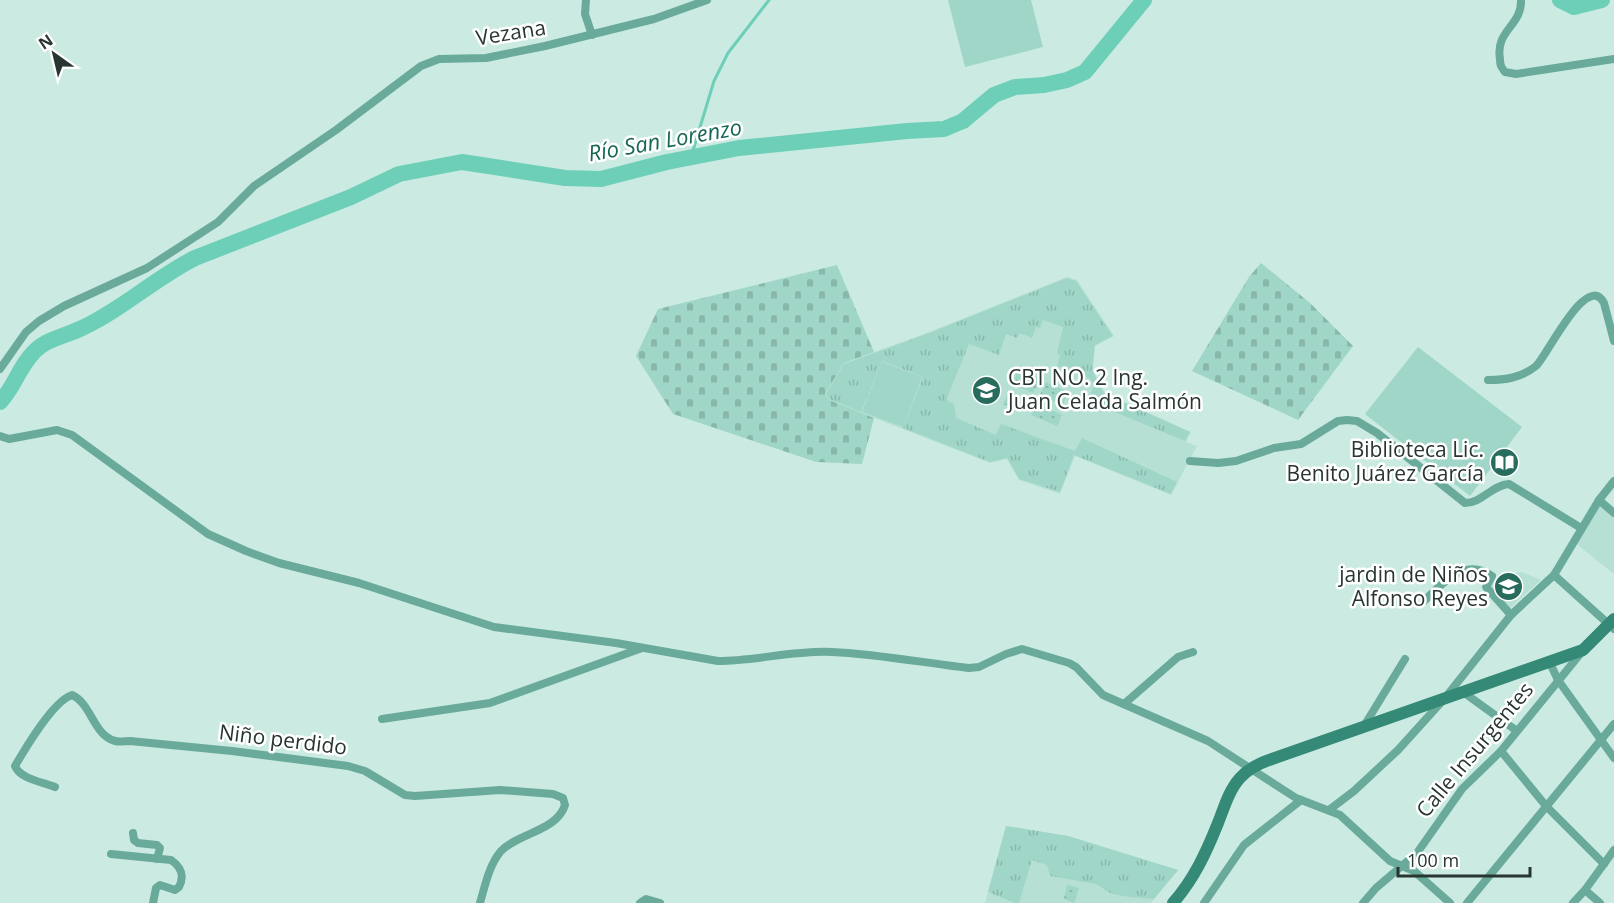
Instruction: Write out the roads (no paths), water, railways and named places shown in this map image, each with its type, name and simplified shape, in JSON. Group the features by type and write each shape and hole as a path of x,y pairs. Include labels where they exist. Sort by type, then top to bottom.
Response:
{"main road":[{"name":"Calle Insurgentes","path":"1583,650 1613,624"},
{"path":"1173,903 1200,865 1232,789 1251,768 1583,650"}],"street":[{"path":"586,0 585,14 592,35"},
{"path":"1521,0 1518,15 1498,45 1500,65 1505,72 1516,74 1614,59"},
{"name":"Vezana","path":"0,369 26,332 39,321 64,306 147,268 218,222 254,186 429,62 439,59 486,58 592,35 654,19 702,1"},
{"path":"1488,380 1522,375 1538,364 1570,315 1592,296 1602,297 1614,341"},
{"path":"1190,461 1218,463 1236,461 1274,448 1301,444 1338,422 1357,421 1377,433 1465,502 1475,501 1498,486 1509,484 1581,528"},
{"path":"0,436 9,439 57,430 72,435 208,534 279,563 360,583 494,627 718,661 833,652 969,668 989,664 1006,654 1022,649 1069,663 1076,667 1103,695 1208,741 1301,800 1341,815 1390,861 1421,875 1450,903"},
{"path":"1329,810 1382,766 1445,698 1511,615 1554,575 1599,500 1614,482"},
{"path":"1599,500 1614,513"},
{"path":"1424,601 1451,577 1475,568 1492,576 1486,587 1511,615"},
{"path":"1554,575 1613,624"},
{"path":"382,719 490,703 643,648"},
{"name":"Calle Insurgentes","path":"1363,903 1376,888 1417,853 1462,789 1501,751 1583,650"},
{"path":"1124,704 1178,657 1193,652"},
{"path":"1364,727 1405,659"},
{"path":"1549,661 1558,680 1614,758"},
{"path":"1463,692 1517,731"},
{"name":"Niño perdido","path":"55,787 24,776 15,766 46,719 63,699 72,696 81,702 101,730 116,742 130,741 232,751 348,765 365,771 405,795 500,790 553,794 563,798 565,805 562,812 544,826 506,846 497,855 480,903"},
{"path":"1467,903 1614,724"},
{"path":"1501,751 1546,806 1604,864"},
{"path":"1204,903 1244,845 1301,800"},
{"path":"132,832 134,840 138,843 158,845 160,848 157,859"},
{"path":"1574,903 1614,850"},
{"path":"111,854 171,860 178,865 182,878 177,889 162,885 156,888 153,903"},
{"path":"1585,890 1600,903"},
{"path":"640,903 645,899 660,903"}],"waterway":[{"path":"691,157 714,81 728,53 769,0"},
{"name":"Río San Lorenzo","path":"0,402 28,359 38,348 111,312 180,266 195,258 351,197 399,174 462,162 565,178 601,179 667,162 739,148 944,129 963,121 994,95 1015,87 1044,85 1067,80 1085,72 1144,0"},
{"name":"Río San Lorenzo","path":"1560,0 1574,7 1602,0"}],"place":[{"name":"CBT NO. 2 Ing. Juan Celada Salmón","path":"987,390"},
{"name":"Biblioteca Lic. Benito Juárez García","path":"1505,462"},
{"name":"jardin de Niños Alfonso Reyes","path":"1509,587"}]}
